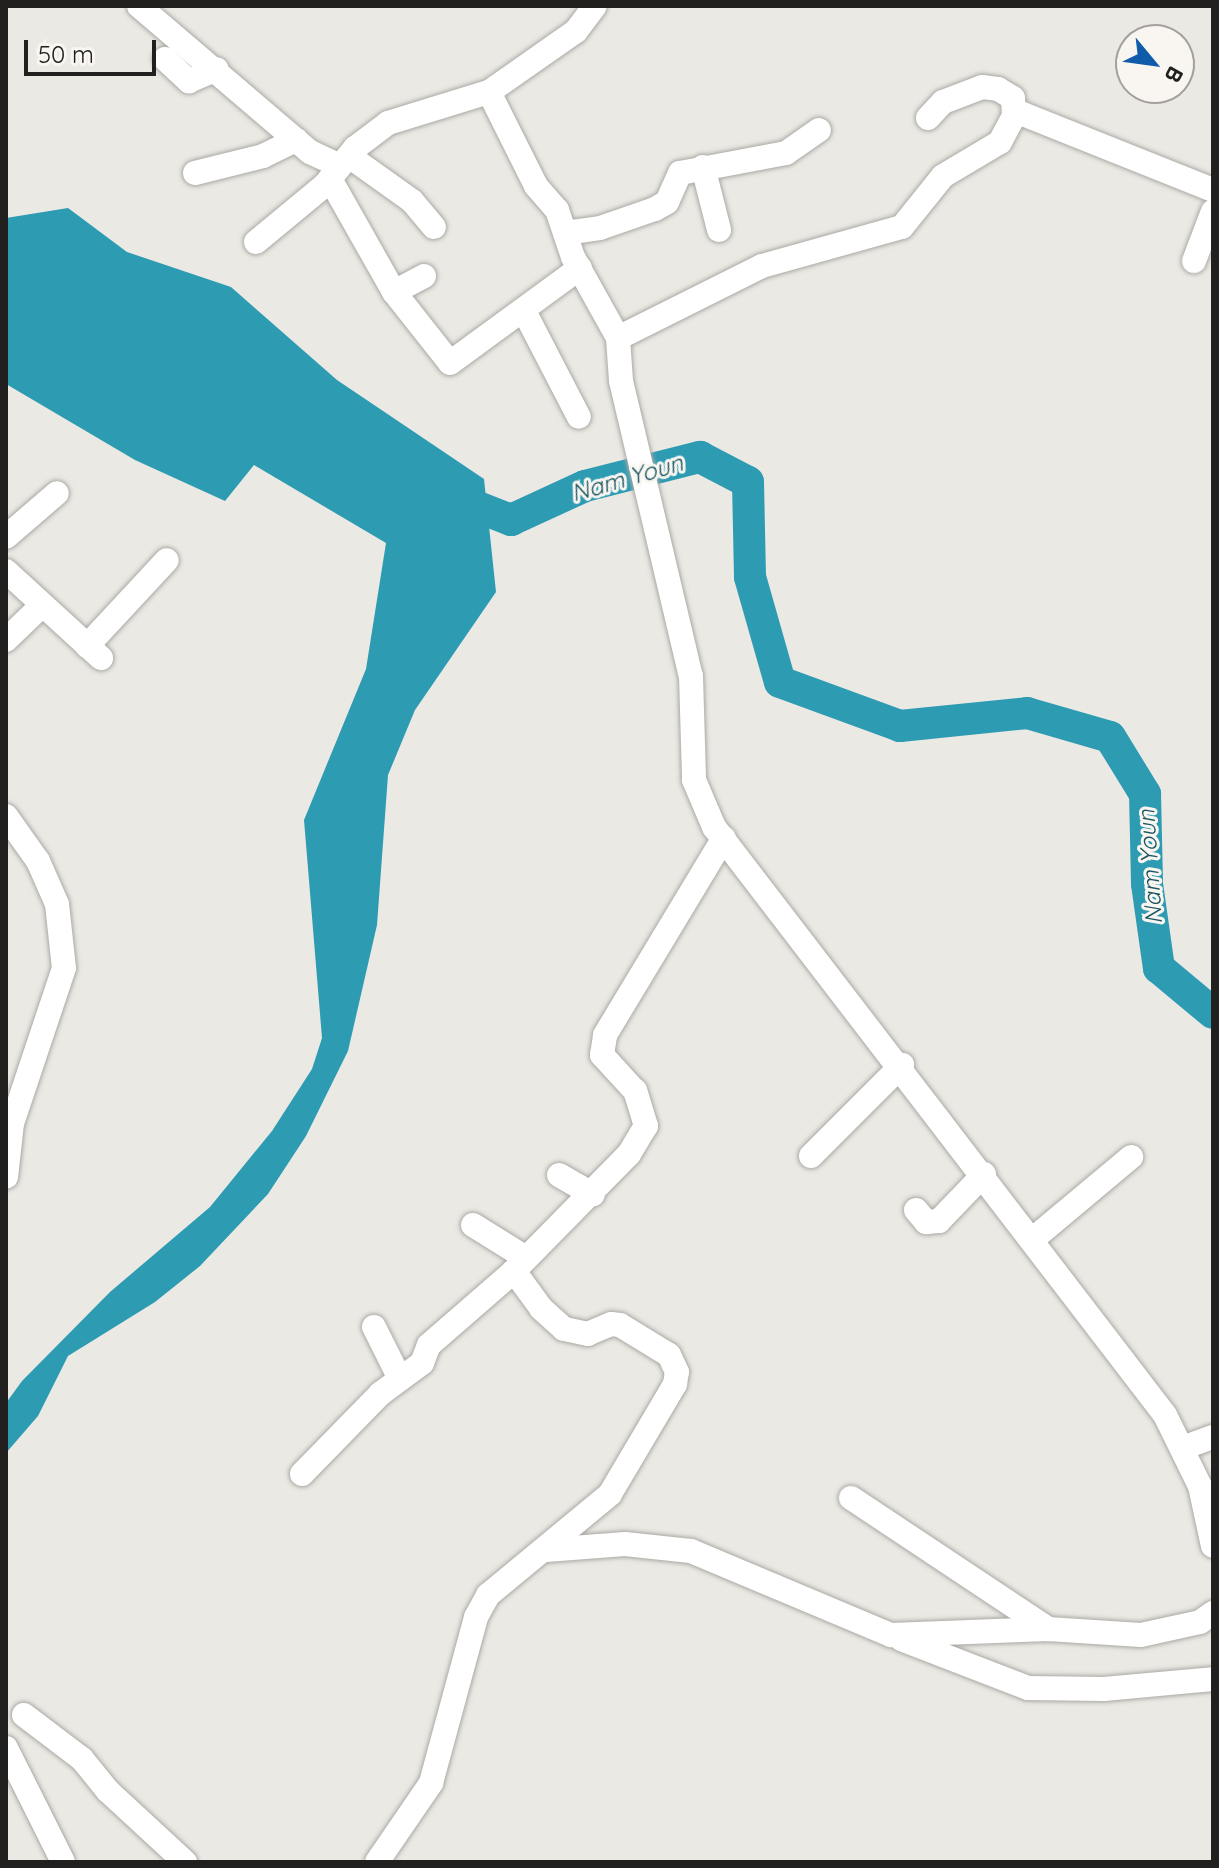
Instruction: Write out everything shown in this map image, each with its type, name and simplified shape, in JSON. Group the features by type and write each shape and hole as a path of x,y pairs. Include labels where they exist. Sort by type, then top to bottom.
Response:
{"street":[{"path":"139,6 162,14 296,140 340,167 412,201 434,227"},
{"path":"256,242 388,123 489,92 576,31 595,6"},
{"path":"165,59 189,81 217,69"},
{"path":"618,338 762,266 902,227 943,176 1000,142 1014,116 1013,98 998,89 965,89 928,118"},
{"path":"489,92 536,186 557,210 580,268 618,338 621,381 637,433 691,676 694,780 724,838 902,1065 1165,1415 1183,1443 1213,1546"},
{"path":"1014,116 1023,114 1063,128 1213,190"},
{"path":"565,233 600,228 655,209 667,202 680,173 786,153 819,130"},
{"path":"195,173 263,156 296,140"},
{"path":"340,167 394,292 450,363 580,268"},
{"path":"703,167 719,230"},
{"path":"1194,261 1213,211"},
{"path":"394,292 424,276"},
{"path":"524,311 579,417"},
{"path":"6,537 57,493"},
{"path":"6,571 40,607 94,652 167,560"},
{"path":"6,640 40,607"},
{"path":"6,816 38,861 57,904 64,968 12,1123 6,1177"},
{"path":"302,1474 400,1379 422,1363 429,1345 444,1330 593,1195 646,1126 635,1091 602,1055 605,1035 724,838"},
{"path":"811,1156 902,1065"},
{"path":"1033,1239 1131,1157"},
{"path":"916,1210 926,1222 939,1221 984,1174"},
{"path":"559,1175 593,1195"},
{"path":"377,1862 431,1783 476,1617 488,1595 512,1570 546,1550 610,1494 677,1372 669,1355 620,1325 611,1324 588,1334 564,1329 541,1308 520,1264 473,1225"},
{"path":"374,1327 400,1379"},
{"path":"1183,1443 1213,1437"},
{"path":"851,1498 1048,1629"},
{"path":"546,1550 625,1544 691,1551 891,1635 1028,1688 1104,1689 1213,1679"},
{"path":"891,1635 1048,1629 1141,1635 1200,1622 1213,1613"},
{"path":"24,1715 82,1759 108,1791 185,1862"},
{"path":"6,1748 63,1862"}],"water":[{"path":"68,208 127,252 231,287 337,380 484,479 496,592 415,710 388,775 377,925 348,1051 306,1136 268,1194 200,1266 155,1302 68,1356 38,1416 6,1453 6,1403 22,1381 110,1292 210,1207 272,1131 312,1069 322,1038 304,820 366,669 386,543 254,465 225,501 135,460 6,384 6,218"}],"waterway":[{"name":"Nam Youn","path":"447,495 511,520 585,486 700,457 748,482 750,577 780,682 900,726 1027,713 1110,737 1145,794 1147,884 1159,968 1213,1013"}]}
